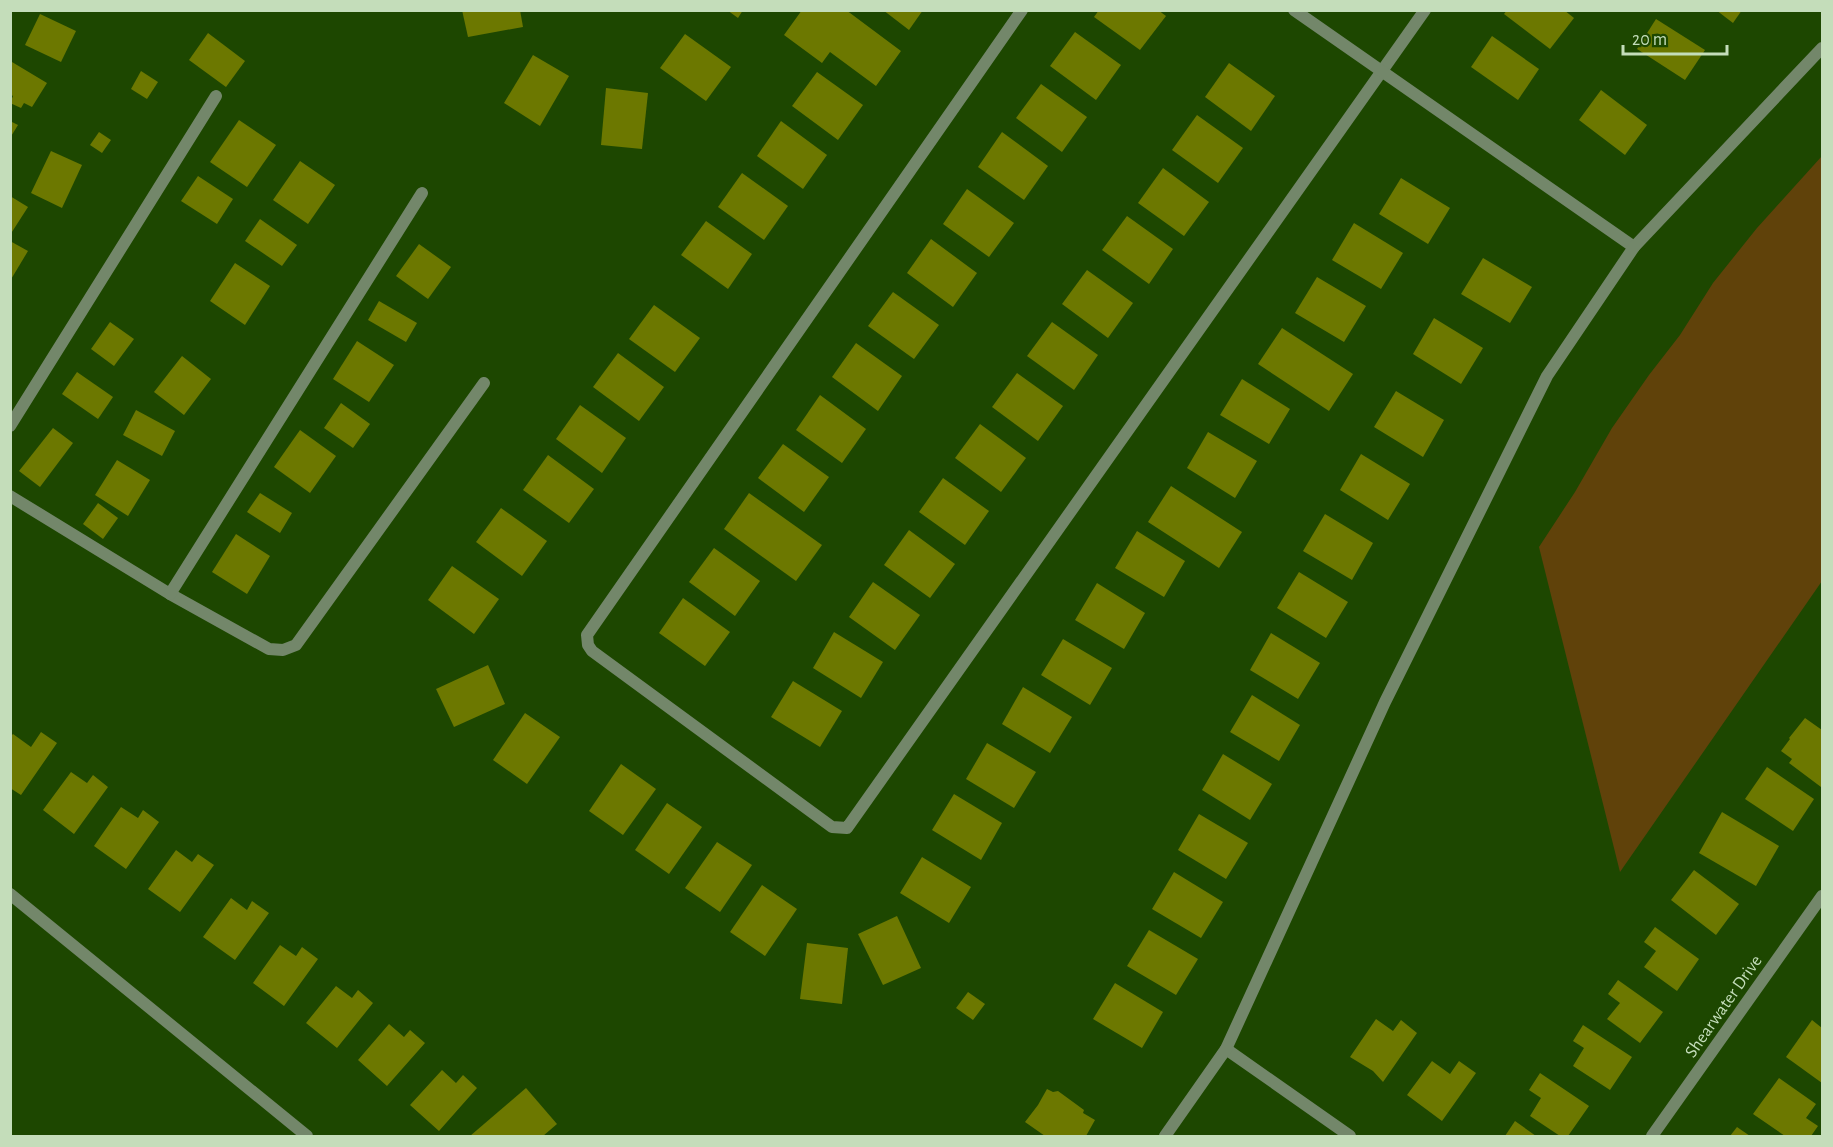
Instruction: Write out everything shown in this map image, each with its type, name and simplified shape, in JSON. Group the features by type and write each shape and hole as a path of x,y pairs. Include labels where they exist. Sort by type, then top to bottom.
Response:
{"street":[{"path":"1022,10 587,635 591,651 832,827 838,829 847,828 1425,10"},
{"path":"1294,10 1634,247"},
{"path":"1165,1137 1226,1049 1385,702 1547,376 1634,247 1822,48"},
{"path":"10,426 216,96"},
{"path":"170,594 422,193"},
{"path":"10,496 170,594 269,649 283,650 296,645 484,383"},
{"path":"10,894 307,1137"},
{"name":"Shearwater Drive","path":"1652,1137 1822,896"},
{"path":"1226,1049 1350,1137"}],"shaded area":[{"path":"1822,156 1822,581 1620,872 1539,547 1575,492 1612,428 1680,335 1713,283 1757,228"}],"building":[{"path":"462,10 520,10 523,27 468,37"},
{"path":"727,10 743,10 738,18"},
{"path":"802,10 846,10 901,51 876,86 830,52 822,63 784,35"},
{"path":"883,10 923,10 909,30"},
{"path":"1099,10 1158,10 1166,16 1140,50 1094,17"},
{"path":"1507,10 1564,10 1574,18 1550,49 1504,14"},
{"path":"1716,10 1742,10 1733,23"},
{"path":"40,14 76,31 61,62 25,45"},
{"path":"1656,19 1705,50 1685,80 1637,49"},
{"path":"1075,32 1121,65 1096,100 1050,66"},
{"path":"208,33 245,61 226,87 189,60"},
{"path":"685,34 731,67 706,101 660,68"},
{"path":"1492,36 1539,69 1518,100 1471,67"},
{"path":"533,55 569,76 540,126 504,103"},
{"path":"12,62 47,83 32,107 24,103 21,108 10,103 13,96 10,94 10,65"},
{"path":"1229,63 1275,96 1251,131 1205,97"},
{"path":"141,71 158,82 147,99 131,89"},
{"path":"817,72 863,105 838,140 792,106"},
{"path":"1041,84 1087,117 1062,152 1016,118"},
{"path":"606,88 648,93 642,149 601,145"},
{"path":"1601,90 1647,125 1625,155 1579,120"},
{"path":"1197,115 1243,148 1218,183 1172,150"},
{"path":"239,120 276,145 247,187 210,162"},
{"path":"10,121 18,125 10,138"},
{"path":"781,121 827,155 803,189 757,156"},
{"path":"99,132 111,140 102,153 90,145"},
{"path":"1002,132 1048,166 1024,200 978,167"},
{"path":"51,151 82,165 62,208 31,193"},
{"path":"300,161 335,185 308,224 273,200"},
{"path":"1163,168 1209,202 1184,236 1138,203"},
{"path":"742,173 788,206 764,240 718,207"},
{"path":"198,176 233,199 217,224 181,201"},
{"path":"1401,178 1450,208 1428,244 1379,214"},
{"path":"967,189 1014,223 989,257 943,224"},
{"path":"10,196 28,207 10,235"},
{"path":"1127,216 1173,249 1149,284 1102,250"},
{"path":"260,219 297,245 282,266 245,241"},
{"path":"706,221 752,254 728,289 681,255"},
{"path":"1354,223 1403,253 1381,289 1332,260"},
{"path":"931,239 977,273 953,307 907,273"},
{"path":"10,241 28,251 10,281"},
{"path":"419,244 451,267 428,299 396,276"},
{"path":"1483,258 1532,287 1510,323 1461,294"},
{"path":"235,263 270,286 245,325 210,301"},
{"path":"1087,270 1133,303 1108,338 1062,304"},
{"path":"1317,277 1366,306 1344,342 1295,313"},
{"path":"893,292 939,325 914,359 868,326"},
{"path":"379,301 417,323 406,342 368,320"},
{"path":"654,305 700,338 675,372 629,339"},
{"path":"1434,318 1483,348 1461,384 1413,354"},
{"path":"110,322 134,339 114,366 91,349"},
{"path":"1052,322 1098,355 1074,390 1027,356"},
{"path":"1282,328 1353,374 1329,411 1258,364"},
{"path":"357,341 394,365 369,402 333,379"},
{"path":"856,343 902,376 878,411 832,377"},
{"path":"618,353 664,387 639,421 593,387"},
{"path":"182,356 211,379 184,415 154,392"},
{"path":"77,372 113,397 98,419 62,394"},
{"path":"1017,373 1063,406 1038,441 992,407"},
{"path":"1242,379 1290,409 1269,444 1220,415"},
{"path":"1396,391 1444,420 1423,457 1374,427"},
{"path":"820,395 866,429 842,463 796,430"},
{"path":"341,403 370,424 353,448 324,428"},
{"path":"580,405 626,438 602,473 556,439"},
{"path":"136,410 175,431 162,456 123,435"},
{"path":"980,424 1026,458 1001,492 955,458"},
{"path":"53,428 73,443 40,487 19,471"},
{"path":"300,430 336,456 310,493 274,467"},
{"path":"1208,432 1257,461 1235,498 1187,468"},
{"path":"783,444 829,477 804,512 758,478"},
{"path":"1361,454 1410,484 1388,520 1340,490"},
{"path":"548,455 594,489 569,523 523,490"},
{"path":"117,460 150,480 128,516 95,495"},
{"path":"943,478 989,511 965,545 919,512"},
{"path":"1171,486 1242,532 1219,568 1148,522"},
{"path":"260,493 292,513 280,533 247,512"},
{"path":"749,493 822,545 796,581 724,529"},
{"path":"98,503 118,518 103,539 83,524"},
{"path":"501,508 547,541 522,576 476,542"},
{"path":"1325,514 1373,543 1352,580 1303,551"},
{"path":"909,530 955,564 930,598 884,565"},
{"path":"1137,531 1185,561 1164,597 1115,568"},
{"path":"236,534 270,556 247,594 212,572"},
{"path":"714,548 760,581 735,616 689,582"},
{"path":"452,566 499,599 474,634 428,600"},
{"path":"1299,572 1348,602 1326,638 1277,608"},
{"path":"873,582 920,615 895,650 849,617"},
{"path":"1097,583 1145,613 1124,649 1075,620"},
{"path":"683,598 730,632 705,666 659,633"},
{"path":"834,632 883,662 861,698 813,668"},
{"path":"1271,633 1320,663 1298,699 1250,670"},
{"path":"1063,639 1112,668 1090,705 1041,675"},
{"path":"488,665 505,704 454,727 436,689"},
{"path":"793,681 842,711 820,747 771,717"},
{"path":"1023,687 1072,717 1050,753 1002,724"},
{"path":"1252,695 1300,725 1279,761 1230,732"},
{"path":"525,713 560,737 527,784 493,760"},
{"path":"1805,718 1822,730 1821,787 1789,763 1792,759 1781,751"},
{"path":"41,732 57,743 21,795 10,788 10,737 13,734 31,747"},
{"path":"987,743 1036,772 1014,808 966,779"},
{"path":"1223,754 1272,784 1250,820 1202,790"},
{"path":"621,764 656,789 623,835 589,811"},
{"path":"1767,767 1814,799 1793,831 1745,799"},
{"path":"71,772 87,783 93,775 108,787 74,834 43,810"},
{"path":"954,794 1002,823 981,860 932,830"},
{"path":"667,803 702,827 669,874 635,850"},
{"path":"121,807 138,818 143,810 159,822 126,869 94,846"},
{"path":"1722,812 1779,846 1756,886 1699,853"},
{"path":"1199,814 1248,843 1226,879 1178,850"},
{"path":"717,842 752,865 720,912 685,888"},
{"path":"176,850 192,862 198,854 214,865 180,912 148,889"},
{"path":"922,857 971,887 949,923 900,893"},
{"path":"1694,870 1739,904 1716,935 1671,900"},
{"path":"1174,872 1223,902 1201,938 1152,909"},
{"path":"762,885 797,909 765,956 730,932"},
{"path":"231,898 247,910 252,901 269,913 235,960 203,937"},
{"path":"897,916 921,968 883,985 858,934"},
{"path":"1655,927 1699,959 1677,991 1644,967 1656,951 1644,942"},
{"path":"1149,930 1198,959 1176,995 1127,966"},
{"path":"807,943 848,948 842,1004 800,999"},
{"path":"280,945 296,956 302,947 318,959 284,1006 253,983"},
{"path":"1618,980 1663,1012 1640,1043 1607,1019 1620,1003 1608,994"},
{"path":"1115,983 1163,1012 1142,1048 1093,1019"},
{"path":"336,986 352,998 358,990 373,1003 337,1048 306,1023"},
{"path":"968,992 985,1004 973,1020 956,1008"},
{"path":"1376,1019 1393,1031 1401,1020 1417,1033 1383,1082 1373,1071 1350,1057"},
{"path":"1812,1020 1822,1028 1822,1083 1786,1057"},
{"path":"389,1024 404,1037 410,1030 425,1043 387,1086 358,1060"},
{"path":"1583,1025 1632,1057 1610,1090 1573,1066 1584,1048 1573,1041"},
{"path":"1432,1061 1450,1074 1459,1061 1476,1073 1442,1121 1407,1095"},
{"path":"442,1070 456,1083 463,1075 477,1088 439,1131 410,1105"},
{"path":"1540,1073 1589,1106 1568,1136 1560,1136 1530,1116 1541,1098 1529,1090"},
{"path":"1779,1078 1816,1104 1806,1118 1818,1126 1811,1136 1785,1136 1753,1114"},
{"path":"526,1088 557,1124 543,1136 470,1136"},
{"path":"1047,1089 1053,1092 1058,1091 1084,1110 1083,1113 1095,1120 1086,1136 1045,1136 1025,1122"},
{"path":"1515,1121 1536,1136 1505,1136"},
{"path":"1737,1127 1750,1136 1730,1136"}]}
